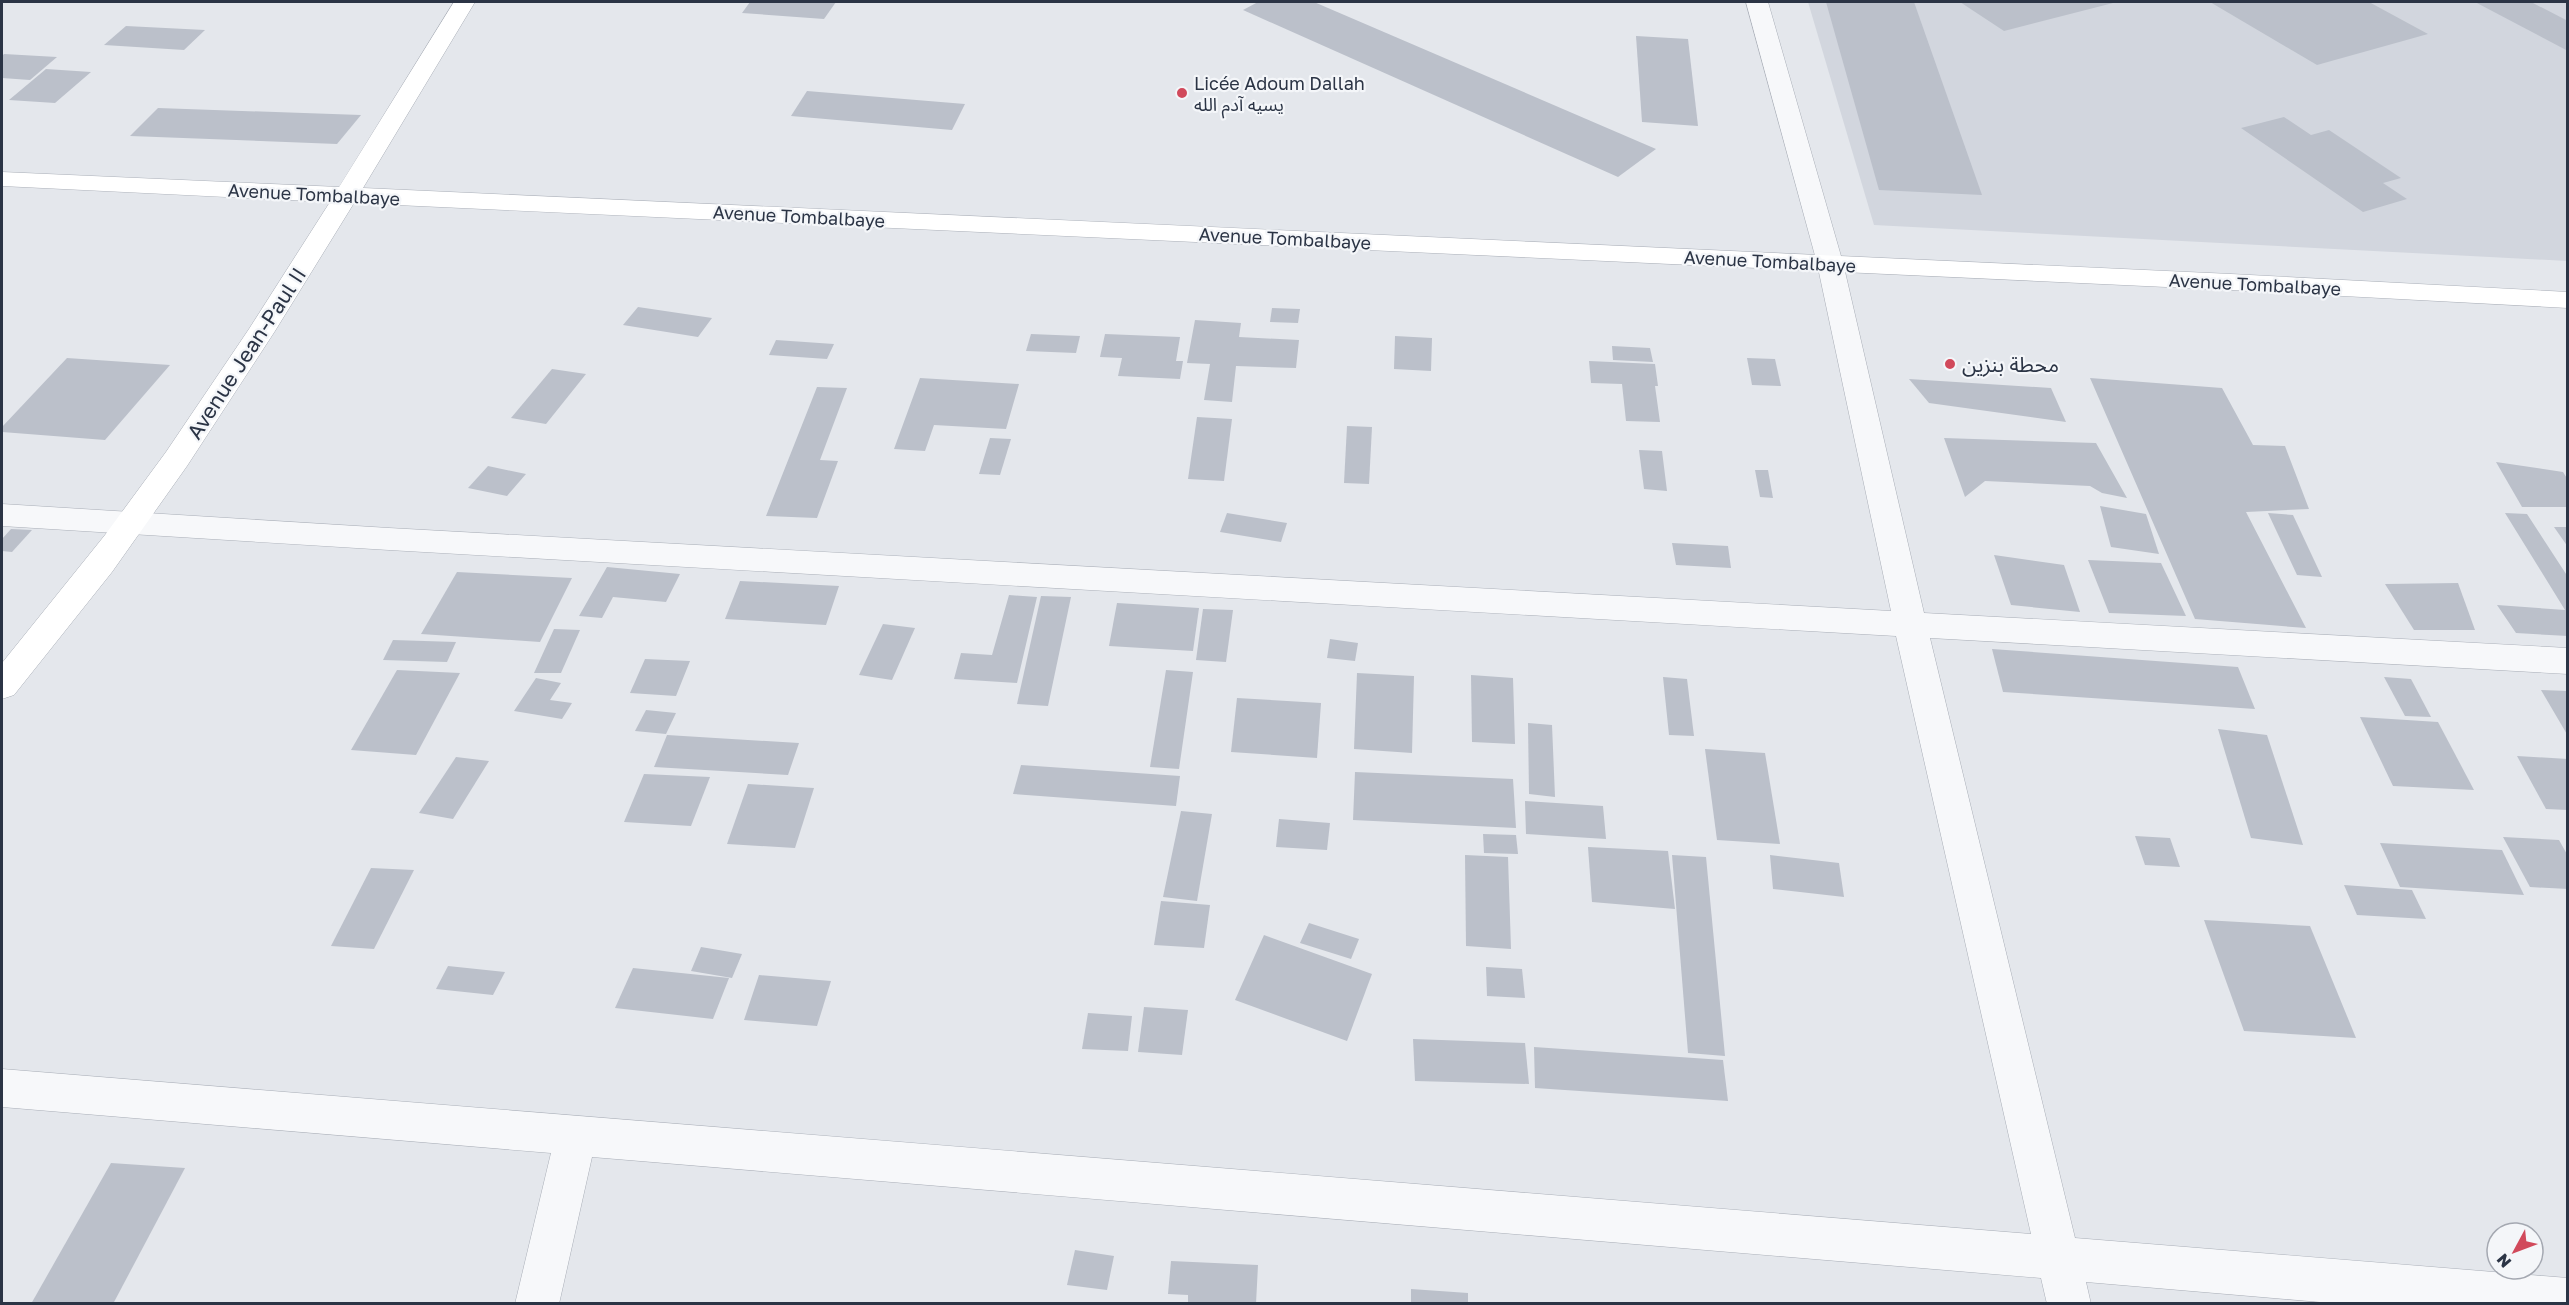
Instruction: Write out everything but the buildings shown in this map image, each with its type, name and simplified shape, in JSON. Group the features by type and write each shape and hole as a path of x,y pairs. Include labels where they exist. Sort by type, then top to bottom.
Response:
{"main road":[{"name":"Avenue Jean-Paul II","path":"2,686 130,524 195,433 464,2"},
{"name":"Avenue Tombalbaye","path":"2,179 1830,263 2568,300"}],"street":[{"path":"1757,2 1830,263 1910,624 2069,1304"},
{"path":"2,515 2568,661"},
{"path":"2,1088 2568,1300"},
{"path":"537,1304 576,1135"}],"shaded area":[{"path":"1808,2 2567,2 2567,261 1874,225"}],"place":[{"name":"Licée Adoum Dallah يسيه آدم الله","path":"1182,93"},
{"name":"محطة بنزين","path":"1950,364"}]}
